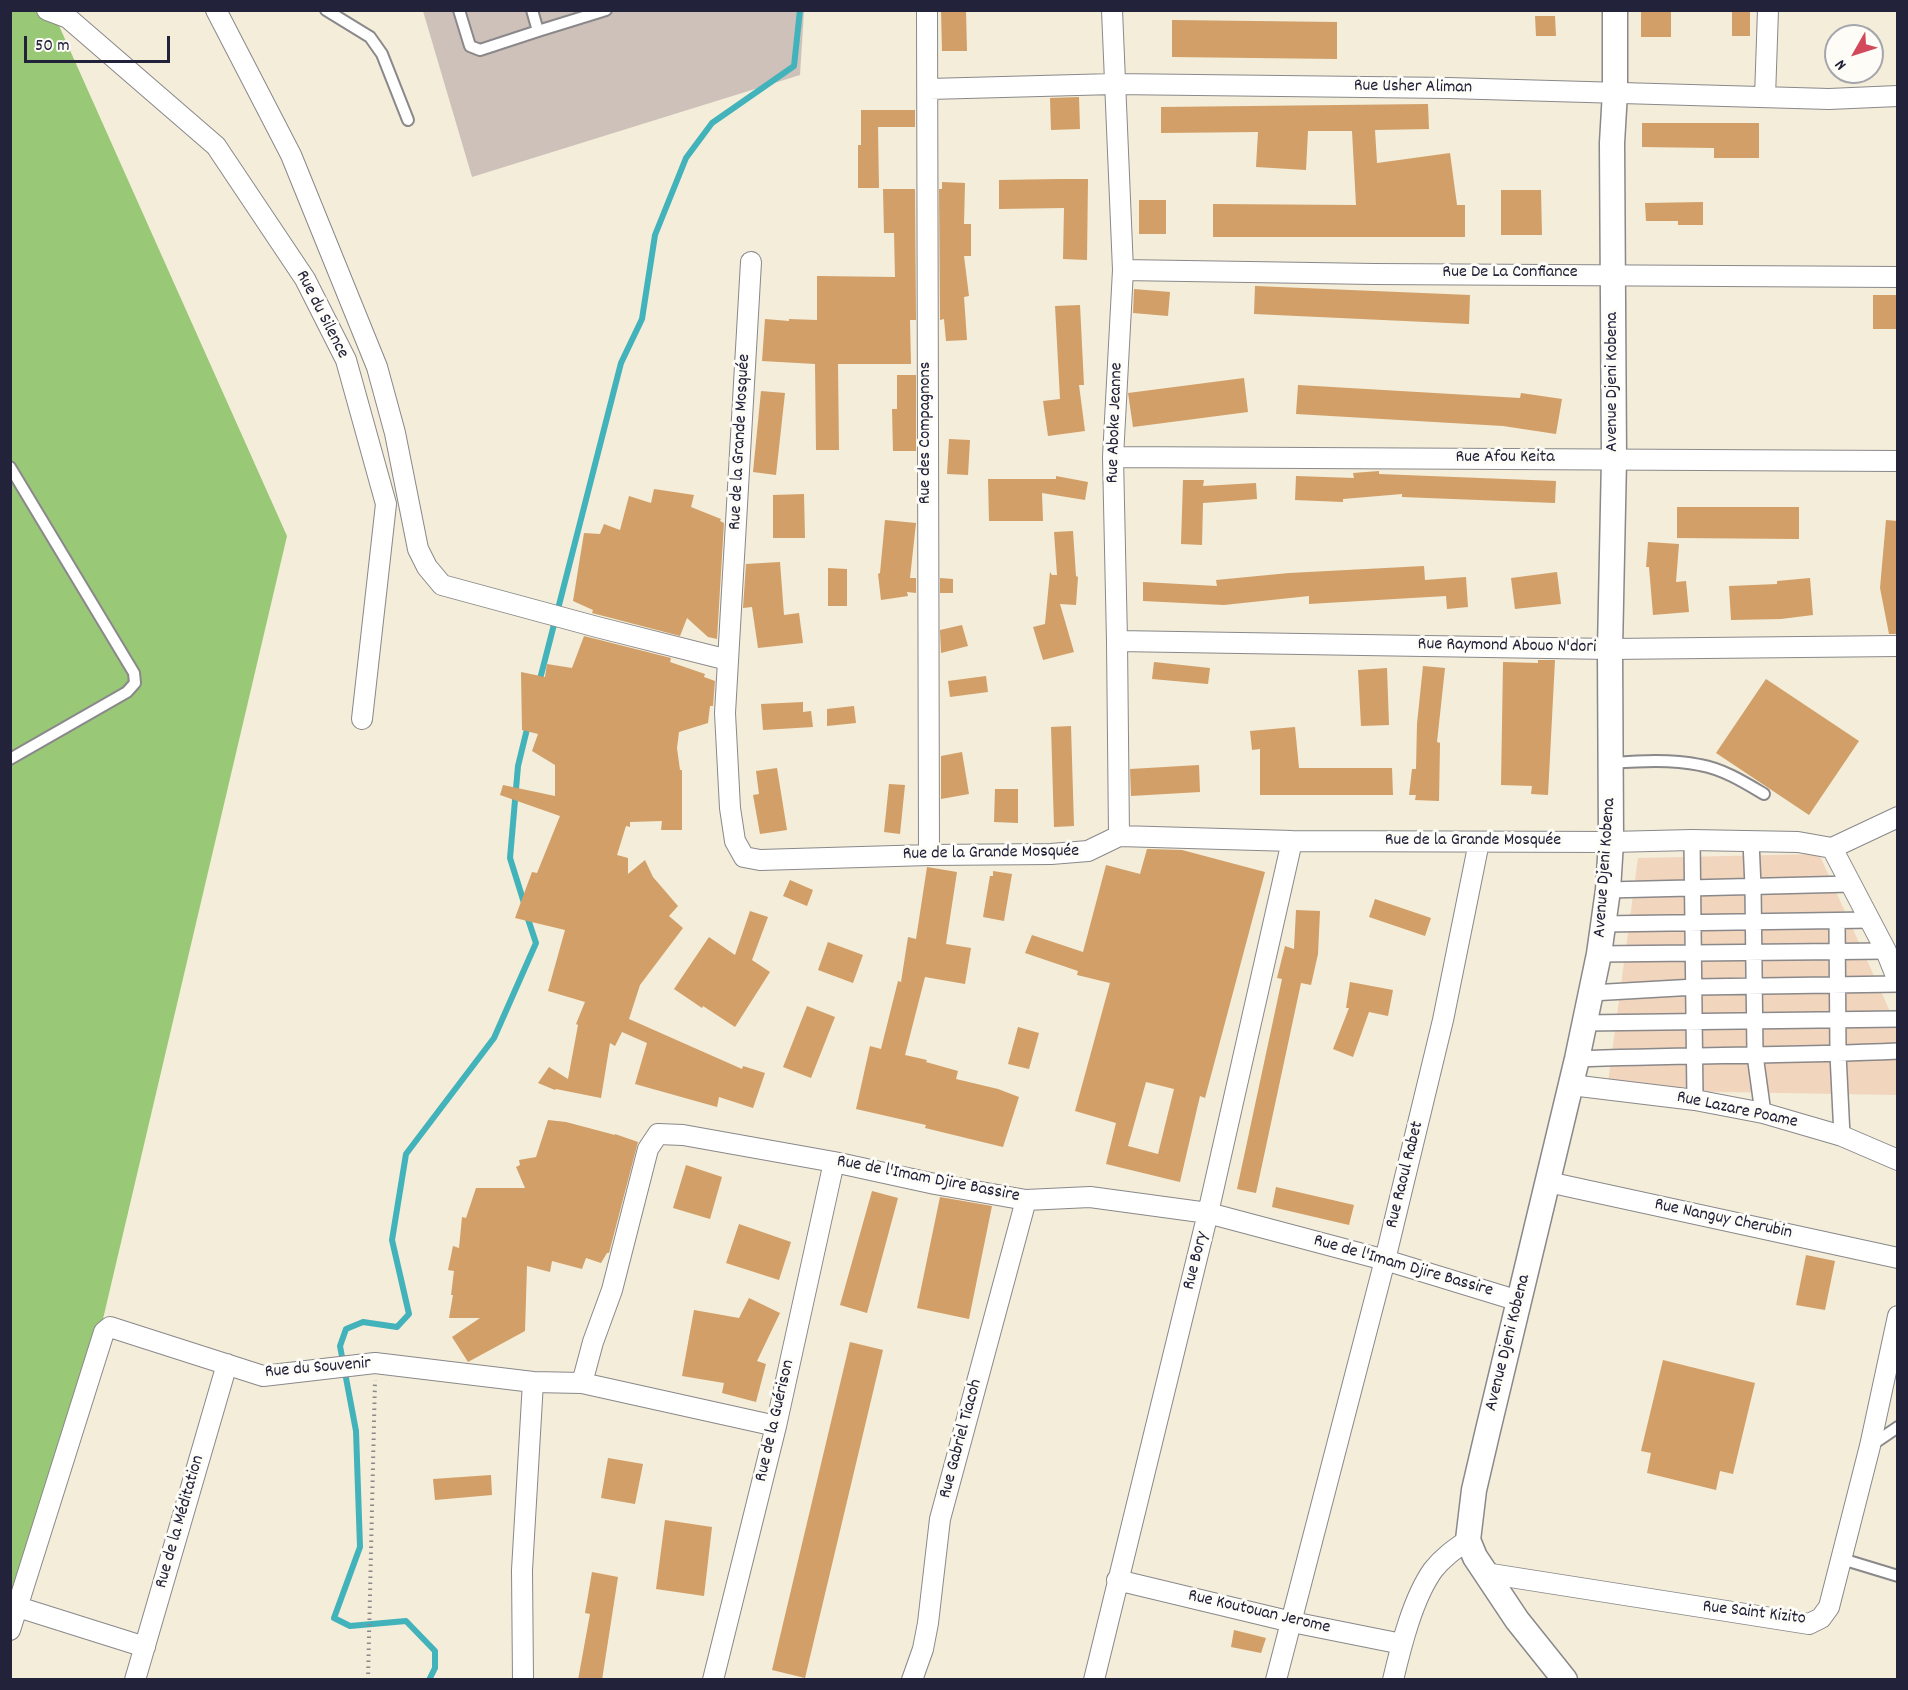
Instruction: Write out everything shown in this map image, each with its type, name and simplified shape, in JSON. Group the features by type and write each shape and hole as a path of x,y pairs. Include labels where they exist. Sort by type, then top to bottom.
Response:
{"street":[{"name":"Rue du Silence","path":"47,10 68,18 216,146 305,279 346,360 387,504 362,719"},
{"path":"216,10 291,155 377,367 395,434 418,549 427,567 442,585 728,660"},
{"name":"Rue des Compagnons","path":"927,10 929,89 928,855"},
{"name":"Rue Aboke Jeanne","path":"1112,10 1123,270 1113,457 1119,836"},
{"name":"Avenue Djeni Kobena","path":"1468,1540 1474,1490 1577,1059 1599,954 1608,890 1611,842 1610,649 1614,459 1612,143 1615,92 1615,10"},
{"path":"1765,97 1768,10"},
{"name":"Rue Usher Aliman","path":"929,89 1114,84 1615,92 1829,99 1898,96"},
{"name":"Rue de la Grande Mosquée","path":"751,262 725,713 730,808 735,841 744,857 760,860 1052,854 1088,851 1119,836 1292,841 1692,840 1798,842 1832,848"},
{"name":"Rue De La Confiance","path":"1123,270 1898,277"},
{"name":"Rue Afou Keita","path":"1113,457 1898,461"},
{"name":"Rue Raymond Abouo N'dori","path":"1117,640 1610,649 1898,646"},
{"path":"1591,993 1695,987 1838,986 1898,982 1886,951 1832,848 1898,818"},
{"path":"1692,840 1695,1100"},
{"name":"Rue Bory","path":"1094,1680 1208,1213 1292,841"},
{"path":"1750,841 1753,887 1755,1054 1763,1113"},
{"name":"Rue Raoul Rabet","path":"1276,1680 1385,1260 1443,1020 1479,842"},
{"path":"1608,890 1851,884"},
{"path":"1603,924 1870,920"},
{"path":"1837,921 1838,1054 1842,1136"},
{"path":"1599,954 1886,951"},
{"path":"1584,1023 1898,1018"},
{"path":"1577,1059 1898,1051"},
{"name":"Rue Lazare Poame","path":"1571,1085 1695,1100 1763,1113 1842,1136 1898,1160"},
{"name":"Rue de l'Imam Djire Bassire","path":"582,1383 593,1342 612,1290 648,1149 658,1134 682,1134 1026,1200 1090,1197 1208,1213 1385,1260 1519,1301"},
{"name":"Rue de la Guérison","path":"713,1680 776,1426 834,1162"},
{"name":"Rue Nanguy Cherubin","path":"1548,1182 1898,1258"},
{"name":"Rue Gabriel Tiacoh","path":"912,1680 928,1623 940,1519 1026,1200"},
{"name":"Rue Saint Kizito","path":"1485,1574 1809,1624 1821,1618 1829,1607 1842,1558 1870,1446 1898,1316"},
{"name":"Rue du Souvenir","path":"10,1630 105,1331 110,1327 263,1376 375,1363 533,1382 582,1383 776,1426"},
{"name":"Rue de la Méditation","path":"135,1680 227,1364"},
{"path":"522,1680 522,1570 533,1382"},
{"path":"1393,1680 1402,1644 1422,1589 1433,1570 1450,1552 1468,1540 1485,1574 1517,1620 1564,1680"},
{"name":"Rue Koutouan Jerome","path":"1118,1580 1292,1622 1402,1644"},
{"path":"18,1607 145,1647"}],"lane":[{"path":"326,10 370,36 382,54 408,120"},
{"path":"459,10 470,46 480,50 606,10"},
{"path":"532,10 538,31"},
{"path":"10,467 134,673 135,683 127,692 10,759"},
{"path":"1611,763 1640,761 1701,765 1734,776 1764,794"},
{"path":"1870,1446 1898,1427"},
{"path":"1842,1558 1898,1576"}],"path":[{"path":"368,1680 375,1363"}],"shaded area":[{"path":"423,11 804,11 800,75 472,177"},
{"path":"1819,854 1897,1027 1897,1095 1607,1090 1638,858"}],"green space":[{"path":"52,10 287,536 99,1336 11,1614 10,11"}],"building":[{"path":"941,10 966,10 967,51 942,51"},
{"path":"1641,10 1671,10 1671,37 1641,37"},
{"path":"1732,10 1750,10 1750,36 1732,36"},
{"path":"1535,16 1555,16 1556,36 1536,36"},
{"path":"1172,20 1337,22 1337,59 1172,57"},
{"path":"1079,97 1080,129 1051,130 1050,98"},
{"path":"1428,104 1429,129 1375,130 1377,163 1450,153 1457,205 1465,205 1465,237 1213,237 1213,204 1356,205 1352,131 1308,131 1306,170 1256,167 1258,132 1161,133 1161,107"},
{"path":"861,110 915,110 915,127 878,127 879,188 858,188"},
{"path":"1642,123 1759,123 1759,158 1714,158 1714,148 1642,147"},
{"path":"1088,179 1087,260 1063,259 1064,208 999,209 999,180"},
{"path":"942,182 965,183 964,224 971,224 971,256 964,256 969,296 964,297 967,340 946,341 944,319 940,320 939,189 942,189"},
{"path":"883,189 915,189 916,320 910,320 911,364 838,364 839,450 816,450 815,364 762,361 765,319 817,320 817,276 895,277 894,233 884,233"},
{"path":"1501,190 1541,190 1542,235 1501,235"},
{"path":"1139,200 1166,200 1166,234 1139,234"},
{"path":"1703,202 1703,225 1678,225 1678,221 1646,221 1645,203"},
{"path":"1255,286 1470,295 1469,324 1254,314"},
{"path":"1134,289 1170,292 1168,316 1133,313"},
{"path":"1873,295 1898,295 1898,329 1873,329"},
{"path":"1080,305 1084,385 1079,385 1085,431 1048,436 1043,401 1060,399 1055,306"},
{"path":"897,375 916,375 916,451 893,451 892,409 897,409"},
{"path":"1244,378 1248,412 1133,427 1128,393"},
{"path":"1298,385 1520,398 1521,393 1562,399 1556,434 1503,426 1296,414"},
{"path":"761,391 785,393 776,475 753,472"},
{"path":"949,439 970,440 968,475 947,474"},
{"path":"1379,471 1379,474 1556,481 1555,503 1402,497 1402,494 1343,499 1343,502 1295,500 1296,476 1354,478 1353,473"},
{"path":"1056,476 1088,482 1085,500 1042,493 1043,521 989,521 988,479 1056,479"},
{"path":"1183,480 1204,480 1203,486 1256,483 1257,499 1203,503 1202,545 1181,544"},
{"path":"654,489 694,495 691,507 721,519 720,521 724,523 717,639 708,637 687,618 680,636 592,613 593,610 573,601 584,533 600,534 604,524 620,530 629,496 651,503"},
{"path":"804,494 805,538 773,538 773,495"},
{"path":"1677,507 1799,507 1799,539 1677,538"},
{"path":"885,520 916,523 910,578 916,578 916,593 907,592 908,596 881,600 878,574 880,573"},
{"path":"1886,520 1898,521 1898,634 1889,634 1880,588"},
{"path":"1073,531 1076,576 1078,577 1076,605 1060,604 1074,652 1043,660 1033,627 1045,624 1050,572 1052,575 1057,575 1054,532"},
{"path":"1648,542 1679,544 1676,582 1686,581 1689,612 1653,615 1649,567 1646,567"},
{"path":"780,562 784,615 799,613 803,643 758,648 752,607 743,608 746,564"},
{"path":"1424,566 1425,580 1466,577 1468,607 1447,609 1446,596 1309,604 1309,596 1224,605 1143,601 1143,582 1217,586 1216,580 1289,573"},
{"path":"828,568 847,569 847,606 828,606"},
{"path":"1557,572 1561,604 1515,609 1511,578"},
{"path":"940,578 953,579 953,593 940,593"},
{"path":"1810,578 1813,615 1781,619 1731,620 1729,586 1777,584 1777,581"},
{"path":"962,625 968,646 941,653 940,630"},
{"path":"584,636 671,658 670,662 705,674 704,677 715,681 713,706 710,706 708,723 679,732 677,748 680,770 682,770 682,830 661,830 662,821 630,822 630,827 626,826 617,855 628,858 628,874 645,860 653,877 678,906 669,916 683,928 640,985 629,1019 742,1069 743,1066 765,1073 753,1108 719,1097 717,1107 635,1084 647,1043 622,1032 615,1046 610,1043 601,1098 555,1090 538,1083 549,1067 568,1079 578,1025 576,1024 585,1002 548,991 565,930 515,918 532,872 537,873 560,816 500,795 503,785 555,796 555,765 532,751 538,734 522,730 521,672 545,677 547,664 572,668"},
{"path":"1538,660 1555,660 1548,795 1531,794 1532,786 1501,785 1503,662 1538,663"},
{"path":"1154,662 1210,668 1208,684 1152,679"},
{"path":"1423,666 1445,668 1437,742 1440,743 1439,801 1415,800 1416,795 1409,795 1412,769 1416,769 1417,724"},
{"path":"1387,668 1389,725 1361,726 1358,670"},
{"path":"986,676 988,692 950,697 948,681"},
{"path":"1766,679 1859,741 1809,815 1716,753"},
{"path":"803,702 803,712 811,711 813,727 763,730 761,704"},
{"path":"854,706 856,723 827,726 827,709"},
{"path":"1071,726 1074,826 1054,827 1051,727"},
{"path":"1295,727 1299,768 1392,768 1393,795 1260,795 1260,749 1252,750 1250,731"},
{"path":"962,752 969,794 941,799 941,756"},
{"path":"1199,765 1200,792 1131,796 1130,769"},
{"path":"777,768 787,830 760,834 753,795 759,794 756,771"},
{"path":"889,784 905,785 900,834 884,832"},
{"path":"995,789 1018,789 1018,823 994,822"},
{"path":"1147,849 1182,850 1265,872 1205,1098 1200,1096 1180,1182 1106,1164 1116,1123 1075,1111 1110,983 1077,975 1078,971 1025,953 1032,935 1083,952 1106,865 1140,874","holes":["1146,1082 1174,1089 1158,1154 1128,1146"]},
{"path":"927,867 957,872 946,944 971,948 965,984 925,977 905,1055 958,1071 956,1079 998,1089 1019,1097 1003,1147 925,1128 926,1125 856,1109 870,1046 881,1049 898,981 901,982 908,937 916,939"},
{"path":"993,871 1012,874 1004,921 983,917 990,876 993,876"},
{"path":"790,880 813,890 807,906 783,896"},
{"path":"1375,899 1431,918 1425,936 1369,917"},
{"path":"1296,910 1320,911 1318,954 1311,985 1301,983 1256,1193 1237,1189 1282,979 1277,978 1285,946 1294,949"},
{"path":"750,911 768,917 752,960 770,972 735,1027 674,989 709,937 735,955"},
{"path":"828,942 863,955 853,983 818,970"},
{"path":"1350,982 1393,990 1388,1016 1369,1012 1353,1057 1333,1049 1349,1008 1346,1008"},
{"path":"807,1006 835,1017 811,1078 783,1067"},
{"path":"1018,1027 1039,1033 1029,1069 1008,1064"},
{"path":"548,1120 566,1122 638,1142 609,1253 601,1263 586,1258 582,1269 552,1261 550,1272 527,1266 525,1331 468,1362 452,1337 480,1318 449,1318 454,1271 448,1270 453,1246 459,1248 462,1217 466,1218 476,1188 525,1188 516,1167 520,1165 519,1160 536,1157"},
{"path":"686,1165 722,1177 710,1219 673,1208"},
{"path":"1276,1187 1354,1205 1349,1225 1272,1207"},
{"path":"872,1191 898,1198 867,1313 840,1305"},
{"path":"940,1197 992,1206 969,1319 917,1308"},
{"path":"739,1224 791,1242 779,1280 726,1263"},
{"path":"1806,1255 1835,1261 1825,1310 1796,1305"},
{"path":"749,1298 780,1313 757,1361 766,1364 756,1402 722,1393 724,1383 682,1376 694,1310 739,1318"},
{"path":"850,1342 883,1350 805,1678 772,1670"},
{"path":"1663,1360 1755,1383 1733,1474 1720,1471 1716,1490 1647,1473 1651,1453 1641,1451"},
{"path":"608,1458 643,1464 635,1504 601,1498"},
{"path":"491,1475 492,1495 435,1500 433,1479"},
{"path":"665,1520 712,1527 704,1596 656,1589"},
{"path":"592,1572 618,1577 602,1680 578,1680 590,1614 585,1613"},
{"path":"1234,1630 1266,1638 1261,1653 1231,1647"}],"waterway":[{"path":"539,683 621,363 642,319 655,235 686,158 712,123 794,66 800,10"},
{"path":"525,906 510,858 518,766 528,725"},
{"path":"429,1680 435,1668 435,1651 406,1621 350,1626 334,1618 360,1547 356,1431 340,1346 346,1329 363,1322 397,1327 409,1314 392,1240 406,1154 494,1038 536,943 527,916"}]}
